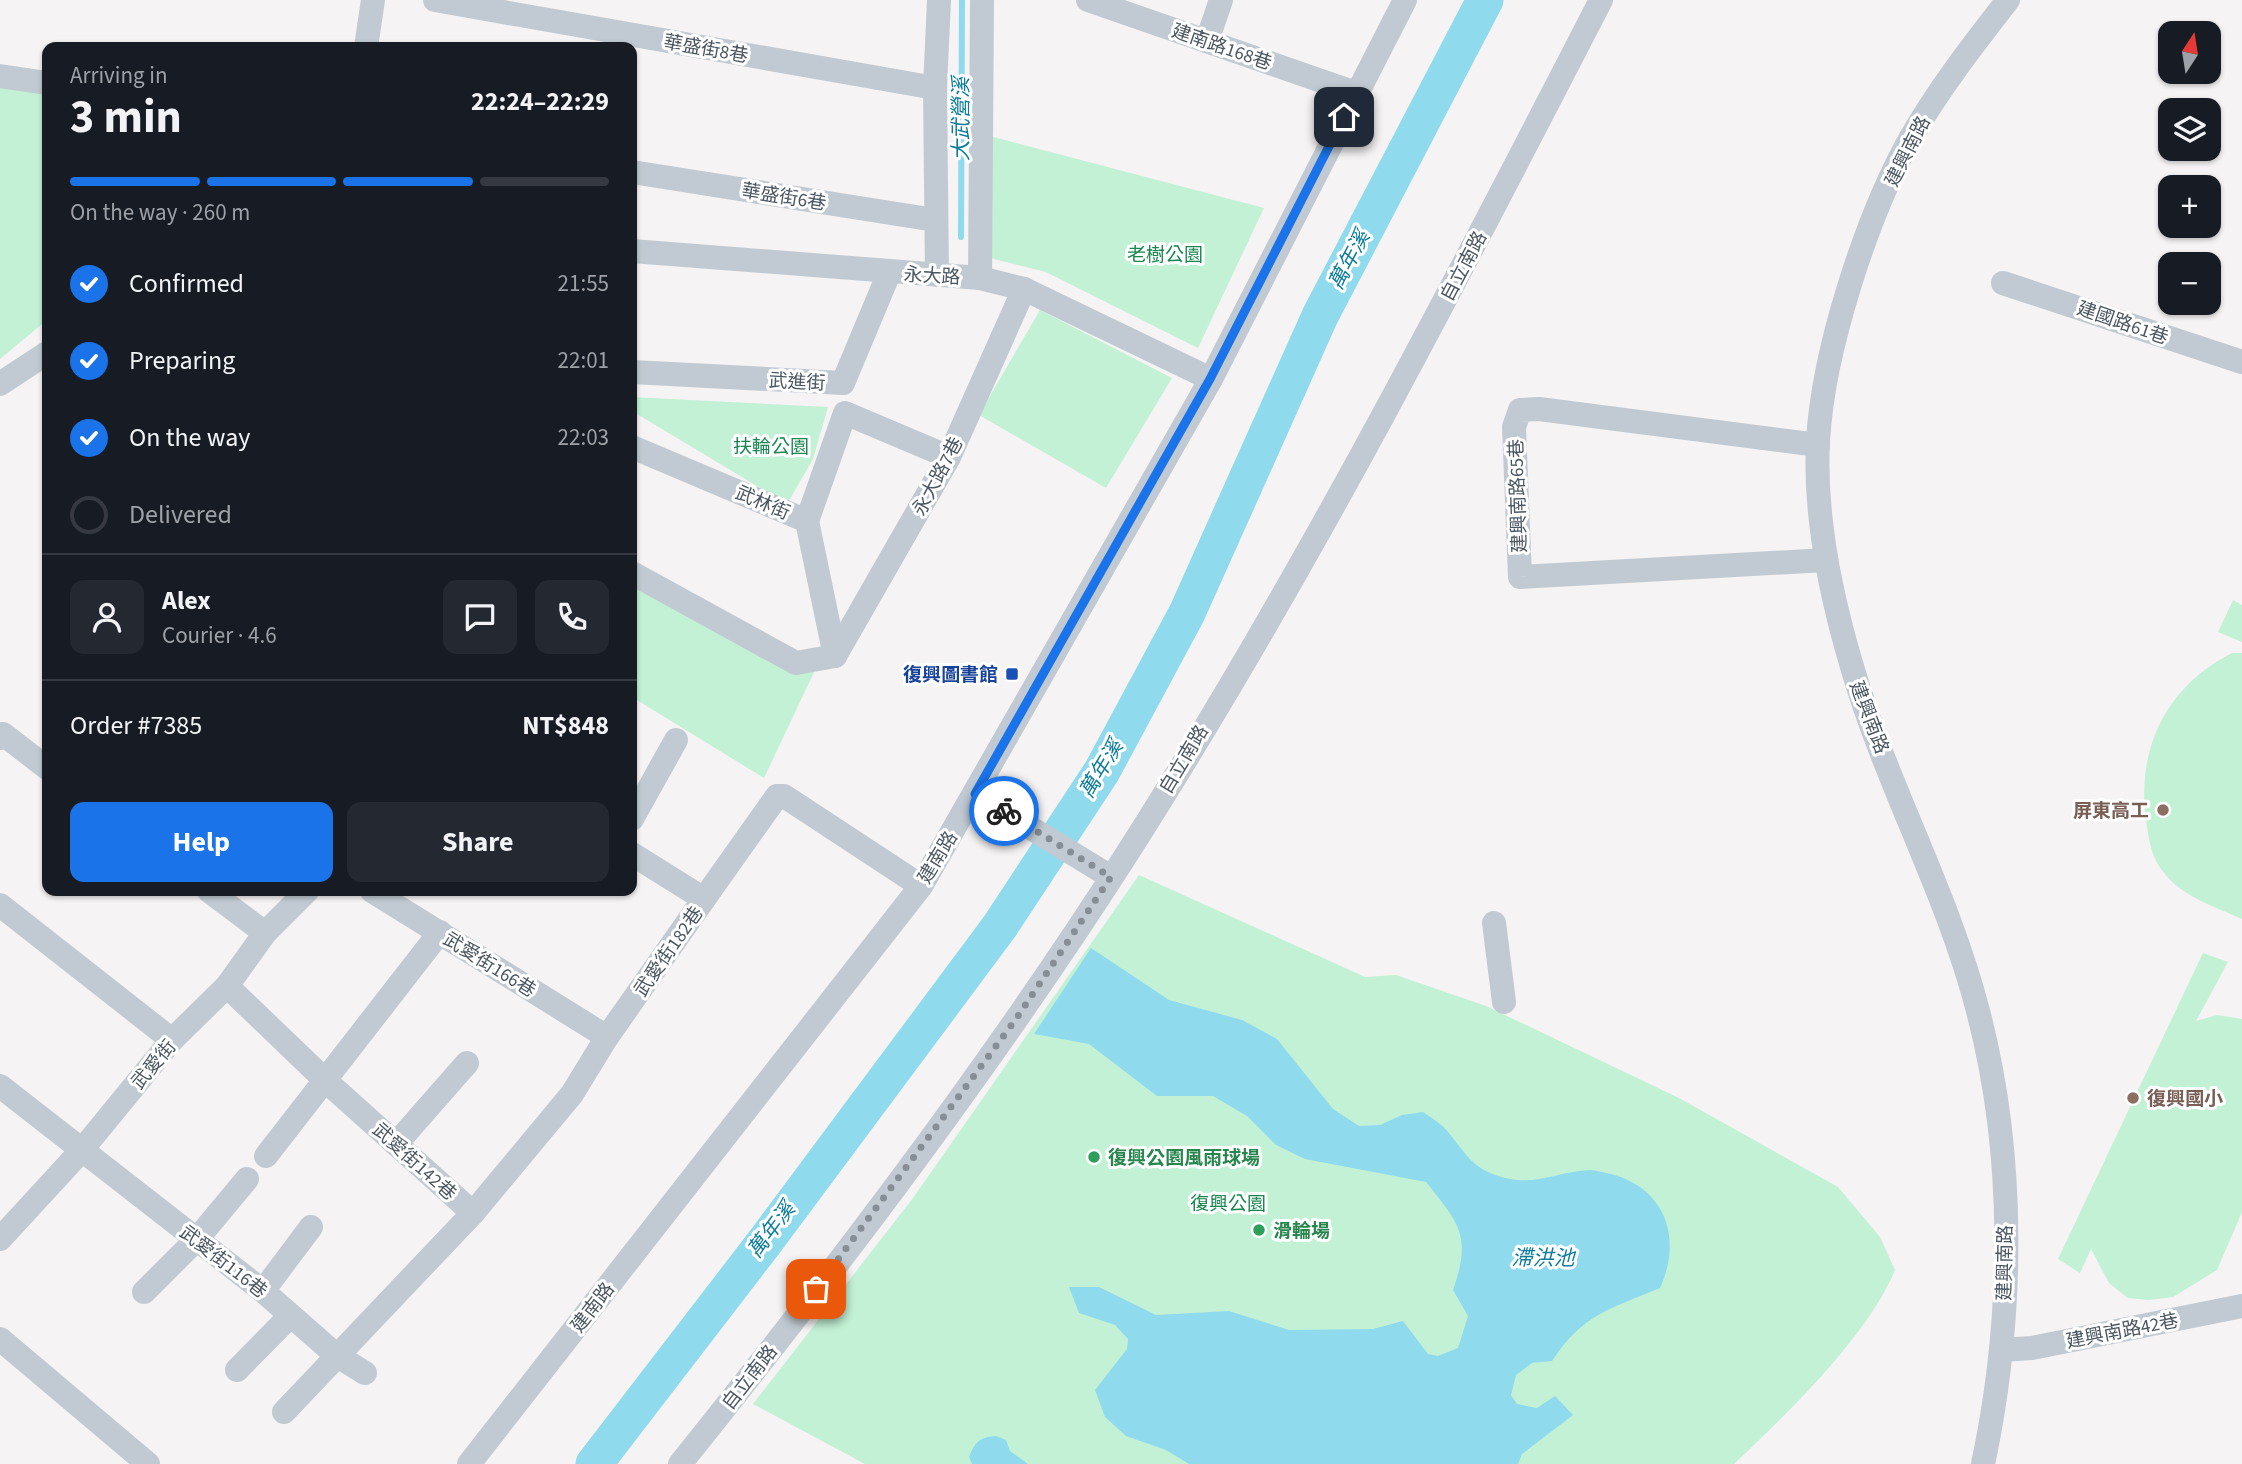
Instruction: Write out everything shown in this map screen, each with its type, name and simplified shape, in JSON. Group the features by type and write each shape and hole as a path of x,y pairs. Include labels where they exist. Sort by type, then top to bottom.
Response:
{"street":[{"path":"367,42 373,0"},
{"name":"華盛街8巷","path":"435,0 935,88"},
{"path":"937,275 935,88 939,0"},
{"path":"980,278 982,0"},
{"name":"建南路168巷","path":"1087,0 1356,93"},
{"path":"1207,41 1220,0"},
{"name":"建南路","path":"469,1464 921,886 976,794 1210,379 1405,0"},
{"name":"自立南路","path":"680,1464 899,1180 1016,1019 1083,920 1101,871 1298,569 1479,236 1601,0"},
{"name":"建興南路","path":"1983,1464 2001,1350 2006,1226 2000,1140 1978,1011 1960,952 1853,671 1826,560 1818,444 1837,331 1873,222 1908,144 1923,118 2008,0"},
{"path":"0,76 42,82"},
{"name":"華盛街6巷","path":"637,173 935,220"},
{"name":"永大路","path":"637,251 980,278 1024,289 1210,379"},
{"name":"武進街","path":"637,372 844,383 889,273"},
{"name":"建國路61巷","path":"2003,283 2242,362"},
{"name":"永大路7巷","path":"835,656 949,457 1024,289"},
{"path":"0,384 42,356"},
{"path":"807,521 845,413 844,383"},
{"name":"建興南路65巷","path":"1818,444 1539,410 1520,410 1514,427 1520,577 1826,560"},
{"path":"845,413 949,457"},
{"name":"武林街","path":"637,449 807,521 835,656"},
{"path":"637,576 796,663 835,656"},
{"path":"2,736 42,764"},
{"path":"637,810 676,740"},
{"path":"976,794 1101,871"},
{"path":"704,899 777,796 783,796 921,886"},
{"name":"武愛街182巷","path":"607,1037 704,899 637,857"},
{"path":"216,896 265,933"},
{"name":"武愛街","path":"0,1239 81,1151 172,1040 227,986 265,933 302,896"},
{"name":"武愛街166巷","path":"380,896 607,1037"},
{"path":"0,905 172,1040"},
{"path":"1494,923 1504,1002"},
{"path":"266,1157 327,1082 440,932"},
{"name":"武愛街142巷","path":"227,986 327,1082 473,1213 572,1094 607,1037"},
{"path":"396,1144 467,1063"},
{"name":"武愛街116巷","path":"0,1086 263,1291 336,1355 365,1373"},
{"path":"144,1292 197,1239 247,1179"},
{"path":"284,1412 473,1213"},
{"path":"263,1291 311,1227"},
{"name":"建興南路42巷","path":"2001,1350 2032,1348 2242,1306"},
{"path":"237,1370 290,1315"},
{"path":"0,1339 148,1464"}],"green space":[{"path":"0,84 42,90 42,324 0,359"},
{"name":"老樹公園","path":"986,135 1264,208 1198,348 1046,272 978,255"},
{"path":"1040,310 1172,378 1106,488 979,415"},
{"name":"扶輪公園","path":"637,397 828,407 813,459 787,504 637,414"},
{"path":"637,572 816,668 764,778 637,700"},
{"path":"2233,600 2242,605 2242,642 2218,632"},
{"path":"2232,653 2242,653 2242,919 2190,895 2165,874 2151,848 2144,794 2146,768 2152,744 2174,701 2209,667"},
{"name":"復興公園","path":"1139,875 1365,977 1396,975 1486,1006 1679,1098 1838,1187 1880,1237 1895,1270 1882,1295 1866,1321 1824,1373 1734,1464 865,1464 753,1404 913,1198"},
{"path":"2203,953 2228,962 2196,1021 2217,1015 2242,1019 2242,1212 2217,1270 2173,1297 2149,1300 2128,1298 2109,1283 2091,1249 2080,1273 2058,1259"}],"water":[{"name":"滯洪池","path":"1091,948 1169,1000 1242,1020 1277,1039 1333,1109 1359,1126 1380,1125 1402,1115 1423,1112 1446,1129 1478,1166 1505,1178 1538,1179 1592,1170 1630,1181 1645,1191 1656,1203 1669,1234 1667,1269 1660,1288 1599,1315 1575,1333 1552,1361 1532,1363 1516,1375 1511,1395 1517,1404 1537,1408 1555,1396 1573,1415 1522,1454 1518,1464 1189,1464 1166,1450 1126,1436 1105,1417 1095,1390 1127,1349 1128,1339 1115,1325 1079,1313 1069,1287 1099,1287 1156,1315 1229,1311 1289,1330 1373,1329 1403,1321 1428,1354 1438,1356 1458,1348 1468,1316 1453,1290 1461,1256 1459,1231 1447,1209 1426,1182 1305,1159 1276,1145 1247,1116 1213,1096 1157,1096 1089,1044 1034,1034"},
{"path":"996,1436 1006,1440 1010,1451 1028,1464 972,1464 969,1457 976,1444 982,1439"}],"waterway":[{"name":"大武營溪","path":"961,237 962,0"},
{"name":"萬年溪","path":"594,1464 767,1239 1000,926 1102,771 1187,613 1320,316 1485,0"}],"way so far":[{"path":"816,1289 1016,1019 1111,877 1004,811"}],"place":[{"name":"復興圖書館","path":"1012,674"},
{"name":"屏東高工","path":"2163,810"},
{"name":"復興國小","path":"2133,1098"},
{"name":"復興公園風雨球場","path":"1094,1157"},
{"name":"滑輪場","path":"1259,1230"}],"route":[{"path":"1004,811 975,794 1210,379 1344,117"}]}
